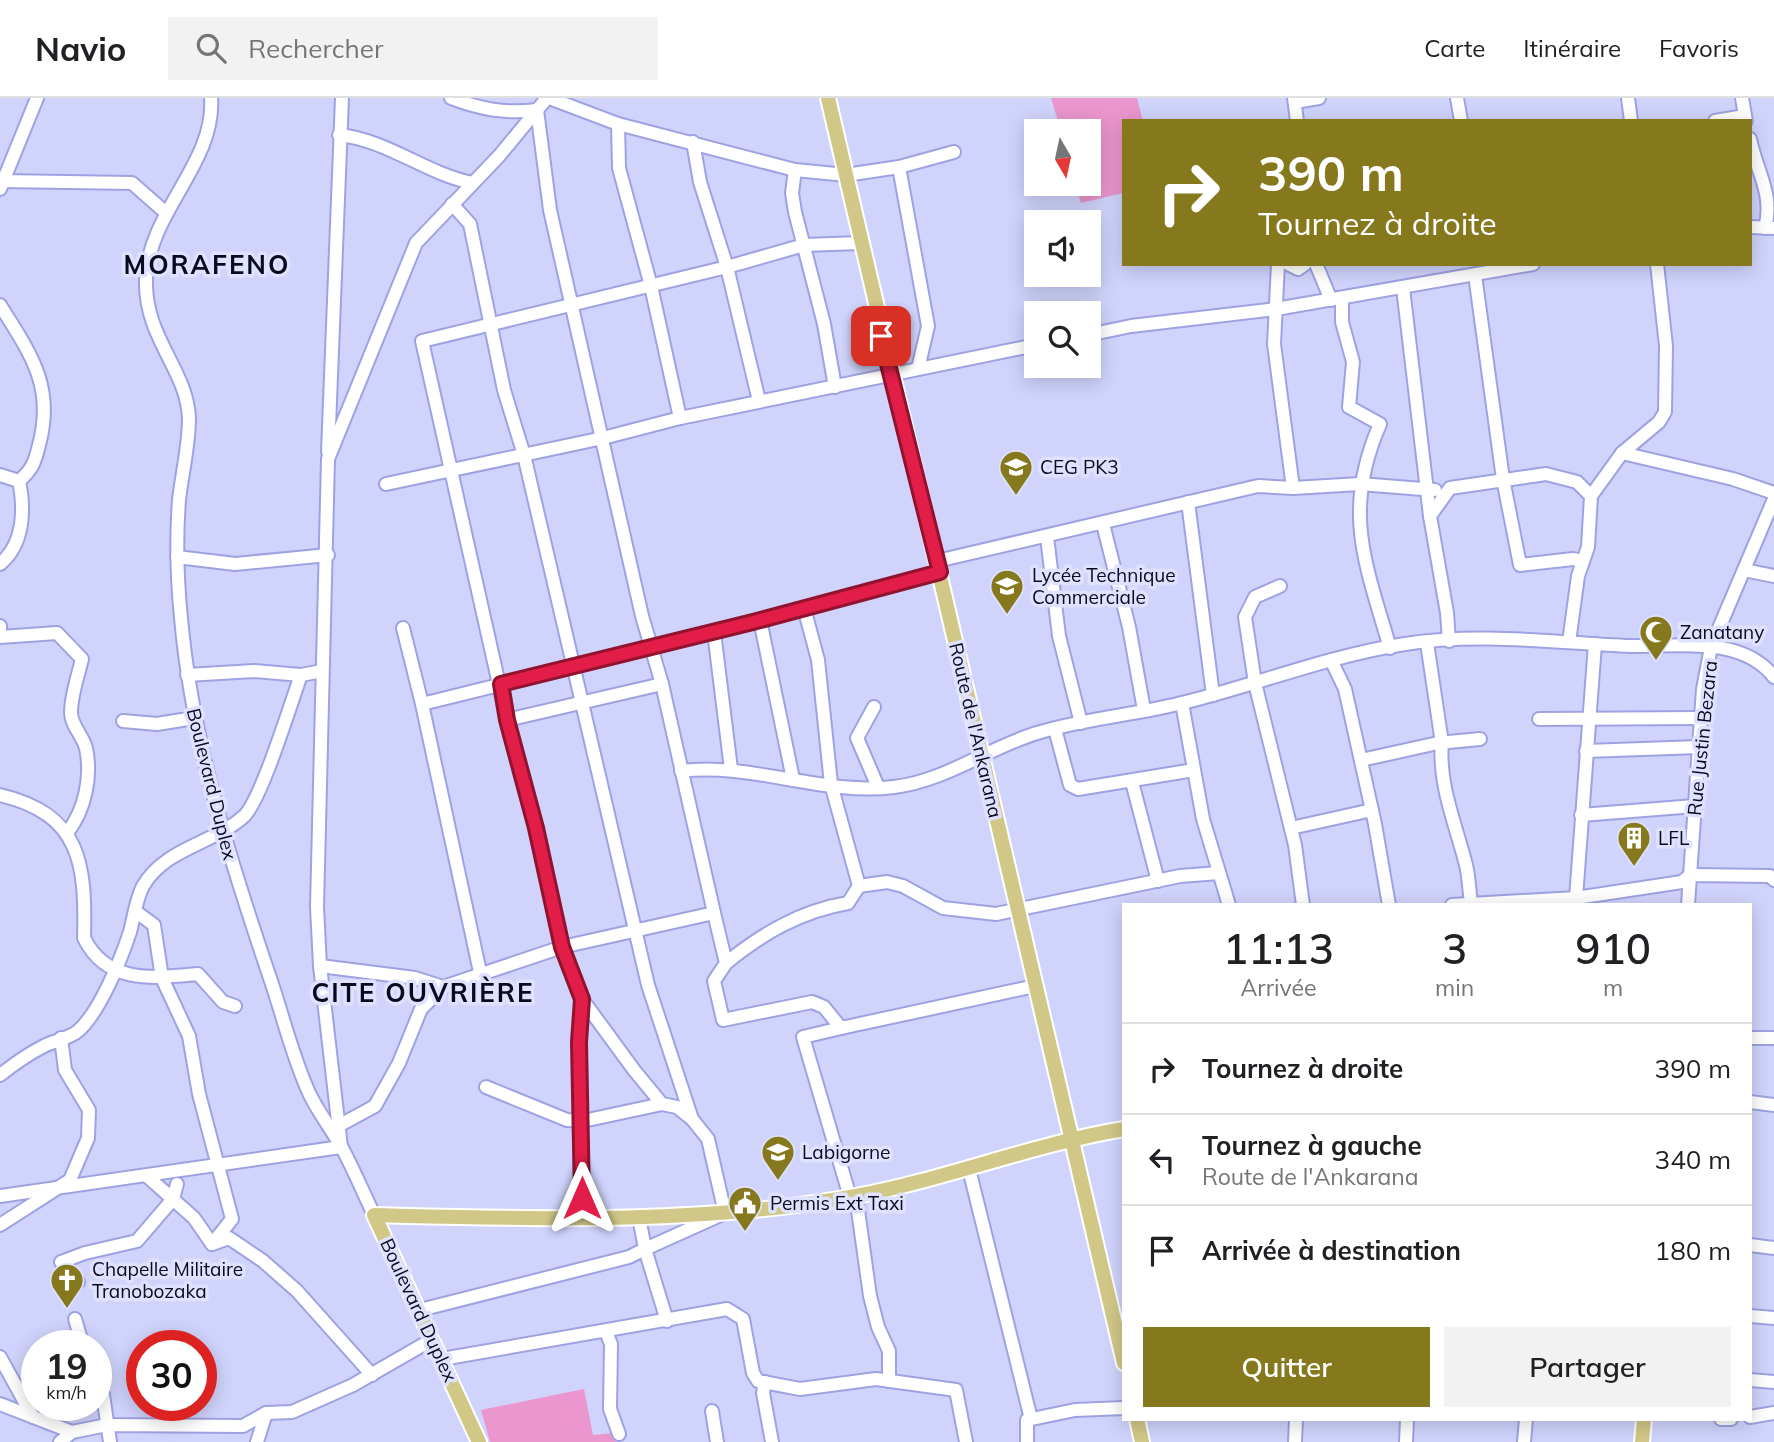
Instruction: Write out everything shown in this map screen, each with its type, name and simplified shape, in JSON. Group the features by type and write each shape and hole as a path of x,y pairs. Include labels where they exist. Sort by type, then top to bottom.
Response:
{"main road":[{"name":"Route de l'Ankarana","path":"828,98 1122,1354"},
{"path":"374,1215 639,1217 725,1213 853,1196 969,1169 1072,1137 1122,1129"},
{"name":"Boulevard Duplex","path":"374,1215 479,1442"},
{"path":"1137,1421 1142,1442"},
{"path":"1642,1442 1644,1421"}],"street":[{"path":"37,98 1,185 132,183 165,212"},
{"name":"Boulevard Duplex","path":"211,98 209,124 201,149 165,212 152,249 146,278 148,309 155,334 182,387 189,415 177,557 187,676 194,718 238,883 310,1095 341,1147 374,1215"},
{"path":"0,1196 148,1177 341,1147 320,966 317,906 328,459 342,98"},
{"path":"451,98 481,109 513,113 537,110"},
{"path":"328,459 416,243 548,98 618,124 795,170 846,175 899,167 954,152"},
{"path":"1297,119 1294,100 1319,98"},
{"path":"1457,98 1461,119"},
{"path":"1628,98 1631,119"},
{"path":"1742,98 1745,118"},
{"path":"537,110 550,210 726,962"},
{"path":"618,124 619,168 651,285 680,418"},
{"path":"339,135 392,149 446,174 473,183"},
{"path":"693,142 700,182 727,267 759,401"},
{"path":"1752,149 1755,164 1772,202 1769,228"},
{"path":"899,167 928,326 918,369"},
{"path":"795,170 792,193 824,324 835,387"},
{"path":"452,204 470,224 504,390 524,455 648,985 692,1119"},
{"path":"662,1104 582,999 562,947 536,828 507,720 422,341 727,267 804,245 860,243"},
{"path":"1278,266 1274,344 1293,488"},
{"path":"1317,266 1336,299 1353,362 1349,407 1380,424 1365,458 1358,521 1364,557 1390,648"},
{"path":"1101,332 1131,326 1276,309 1522,266"},
{"path":"1569,642 1578,576 1588,547 1591,496 1622,453 1659,422 1665,412 1666,346 1657,266"},
{"path":"1475,275 1503,479 1520,565 1573,559 1583,561"},
{"path":"1403,288 1430,516 1447,613 1449,641"},
{"path":"0,305 25,346 46,395 44,428 33,470 19,481"},
{"path":"386,484 603,438 759,401 1024,347"},
{"path":"1622,453 1733,479 1774,493"},
{"path":"422,704 714,632 1047,537 1258,486 1293,488 1360,484 1429,491 1546,474 1577,482 1591,496"},
{"path":"0,475 19,481"},
{"path":"0,564 16,543 22,523 23,502 19,481"},
{"path":"1430,516 1450,488"},
{"name":"Rue Justin Bezara","path":"1688,903 1703,689 1712,647 1774,499"},
{"path":"1188,502 1213,695"},
{"path":"1103,524 1129,627 1144,710"},
{"path":"1047,537 1059,636 1081,723"},
{"path":"177,557 235,564 327,555"},
{"path":"1744,570 1774,576"},
{"path":"1280,586 1255,597 1245,617 1255,683 1291,828 1303,903"},
{"path":"804,608 818,660 831,784 859,886 848,903 798,916 754,941 726,962 714,981 723,1020 812,1002 824,1007 841,1028"},
{"path":"760,620 793,779"},
{"path":"0,626 0,637 57,634 82,659 71,716 86,747 87,772 85,793 77,820 67,833"},
{"path":"403,628 480,972"},
{"path":"714,632 731,769"},
{"path":"681,771 731,769 831,784 895,787 952,770 982,753 1055,729 1182,703 1390,648 1449,641 1495,638 1731,648 1749,657 1774,677"},
{"path":"1427,643 1442,743 1440,759 1455,830 1467,867 1471,902"},
{"path":"1576,898 1580,815 1595,644"},
{"path":"1332,662 1345,689 1372,810 1389,903"},
{"path":"187,676 254,671 301,675 322,671"},
{"path":"0,1075 16,1062 78,1031 98,1003 114,969 144,885 165,862 187,848 224,832 246,815 301,675"},
{"path":"507,720 662,684"},
{"path":"1182,703 1203,819 1227,903"},
{"path":"874,707 857,738 878,787"},
{"path":"123,721 157,724 194,718"},
{"path":"1539,719 1701,718"},
{"path":"1055,729 1070,785 1078,789 1094,789 1194,770"},
{"path":"1361,760 1442,743 1480,739"},
{"path":"1586,751 1699,747"},
{"path":"1132,782 1158,881"},
{"path":"0,795 31,802 67,833 81,866 84,938 88,947 114,969 145,979 198,974 223,1002 235,1006"},
{"path":"1580,815 1695,806"},
{"path":"1291,828 1372,810"},
{"path":"859,886 887,882 903,886 943,908 996,914 1017,912 1158,881 1219,873"},
{"path":"1465,903 1576,898 1682,882 1690,875 1770,876 1774,880"},
{"path":"135,911 154,925 162,978 189,1036 199,1094 232,1219 212,1244"},
{"path":"340,1125 375,1107 399,1063 421,1009 443,986 562,947 714,913"},
{"path":"320,966 415,978 443,986"},
{"path":"889,1381 889,1350 878,1326 870,1296 853,1196 803,1038 1035,986"},
{"path":"582,999 579,1042 583,1121 582,1217"},
{"path":"0,1225 70,1180 88,1138 89,1110 65,1070 61,1038"},
{"path":"1752,1038 1774,1038"},
{"path":"420,1310 629,1257 725,1213 708,1139 692,1119 677,1107 662,1104 583,1121 553,1115 486,1087"},
{"path":"1752,1102 1774,1105"},
{"path":"969,1169 1031,1419"},
{"path":"148,1177 194,1218 212,1244"},
{"path":"78,1282 61,1262 85,1253 137,1241 173,1199 177,1184"},
{"path":"639,1217 645,1249 667,1321"},
{"path":"212,1244 229,1238 263,1261 297,1291 372,1375"},
{"path":"1752,1245 1774,1248"},
{"path":"442,1359 727,1309 743,1319 753,1373 758,1381 800,1389 871,1379 956,1390 966,1442"},
{"path":"1752,1316 1774,1318"},
{"path":"75,1319 78,1330"},
{"path":"606,1332 611,1344 610,1409 619,1434"},
{"path":"60,1442 72,1432 107,1425 243,1426 266,1413 292,1412 372,1375 433,1339"},
{"path":"0,1357 21,1395"},
{"path":"1752,1380 1774,1382"},
{"path":"765,1382 763,1393 772,1442"},
{"path":"0,1404 21,1412"},
{"path":"1027,1442 1027,1420 1075,1410 1122,1408"},
{"path":"712,1411 717,1442"},
{"path":"257,1442 266,1413"},
{"path":"1752,1417 1774,1413"},
{"path":"43,1421 72,1432"},
{"path":"106,1421 110,1442"},
{"path":"1295,1442 1296,1421"},
{"path":"1406,1442 1407,1421"},
{"path":"1524,1442 1526,1421"}],"shaded area":[{"path":"1051,98 1137,98 1142,119 1122,119 1122,193 1081,203 1079,196 1101,196 1101,119 1057,119"},
{"path":"584,1389 593,1435 614,1433 616,1442 490,1442 481,1410"}],"place":[{"name":"CEG PK3","path":"1016,497"},
{"name":"Lycée Technique Commerciale","path":"1007,616"},
{"name":"Zanatany","path":"1656,662"},
{"name":"LFL","path":"1634,868"},
{"name":"Labigorne","path":"778,1182"},
{"name":"Permis Ext Taxi","path":"745,1233"},
{"name":"Chapelle Militaire Tranobozaka","path":"67,1310"}],"district":[{"name":"MORAFENO","path":"207,264"},
{"name":"CITE OUVRIÈRE","path":"423,992"}],"route":[{"path":"582,1198 583,1121 579,1042 582,999 562,947 536,828 507,720 501,684 753,622 940,572 881,336"}]}
